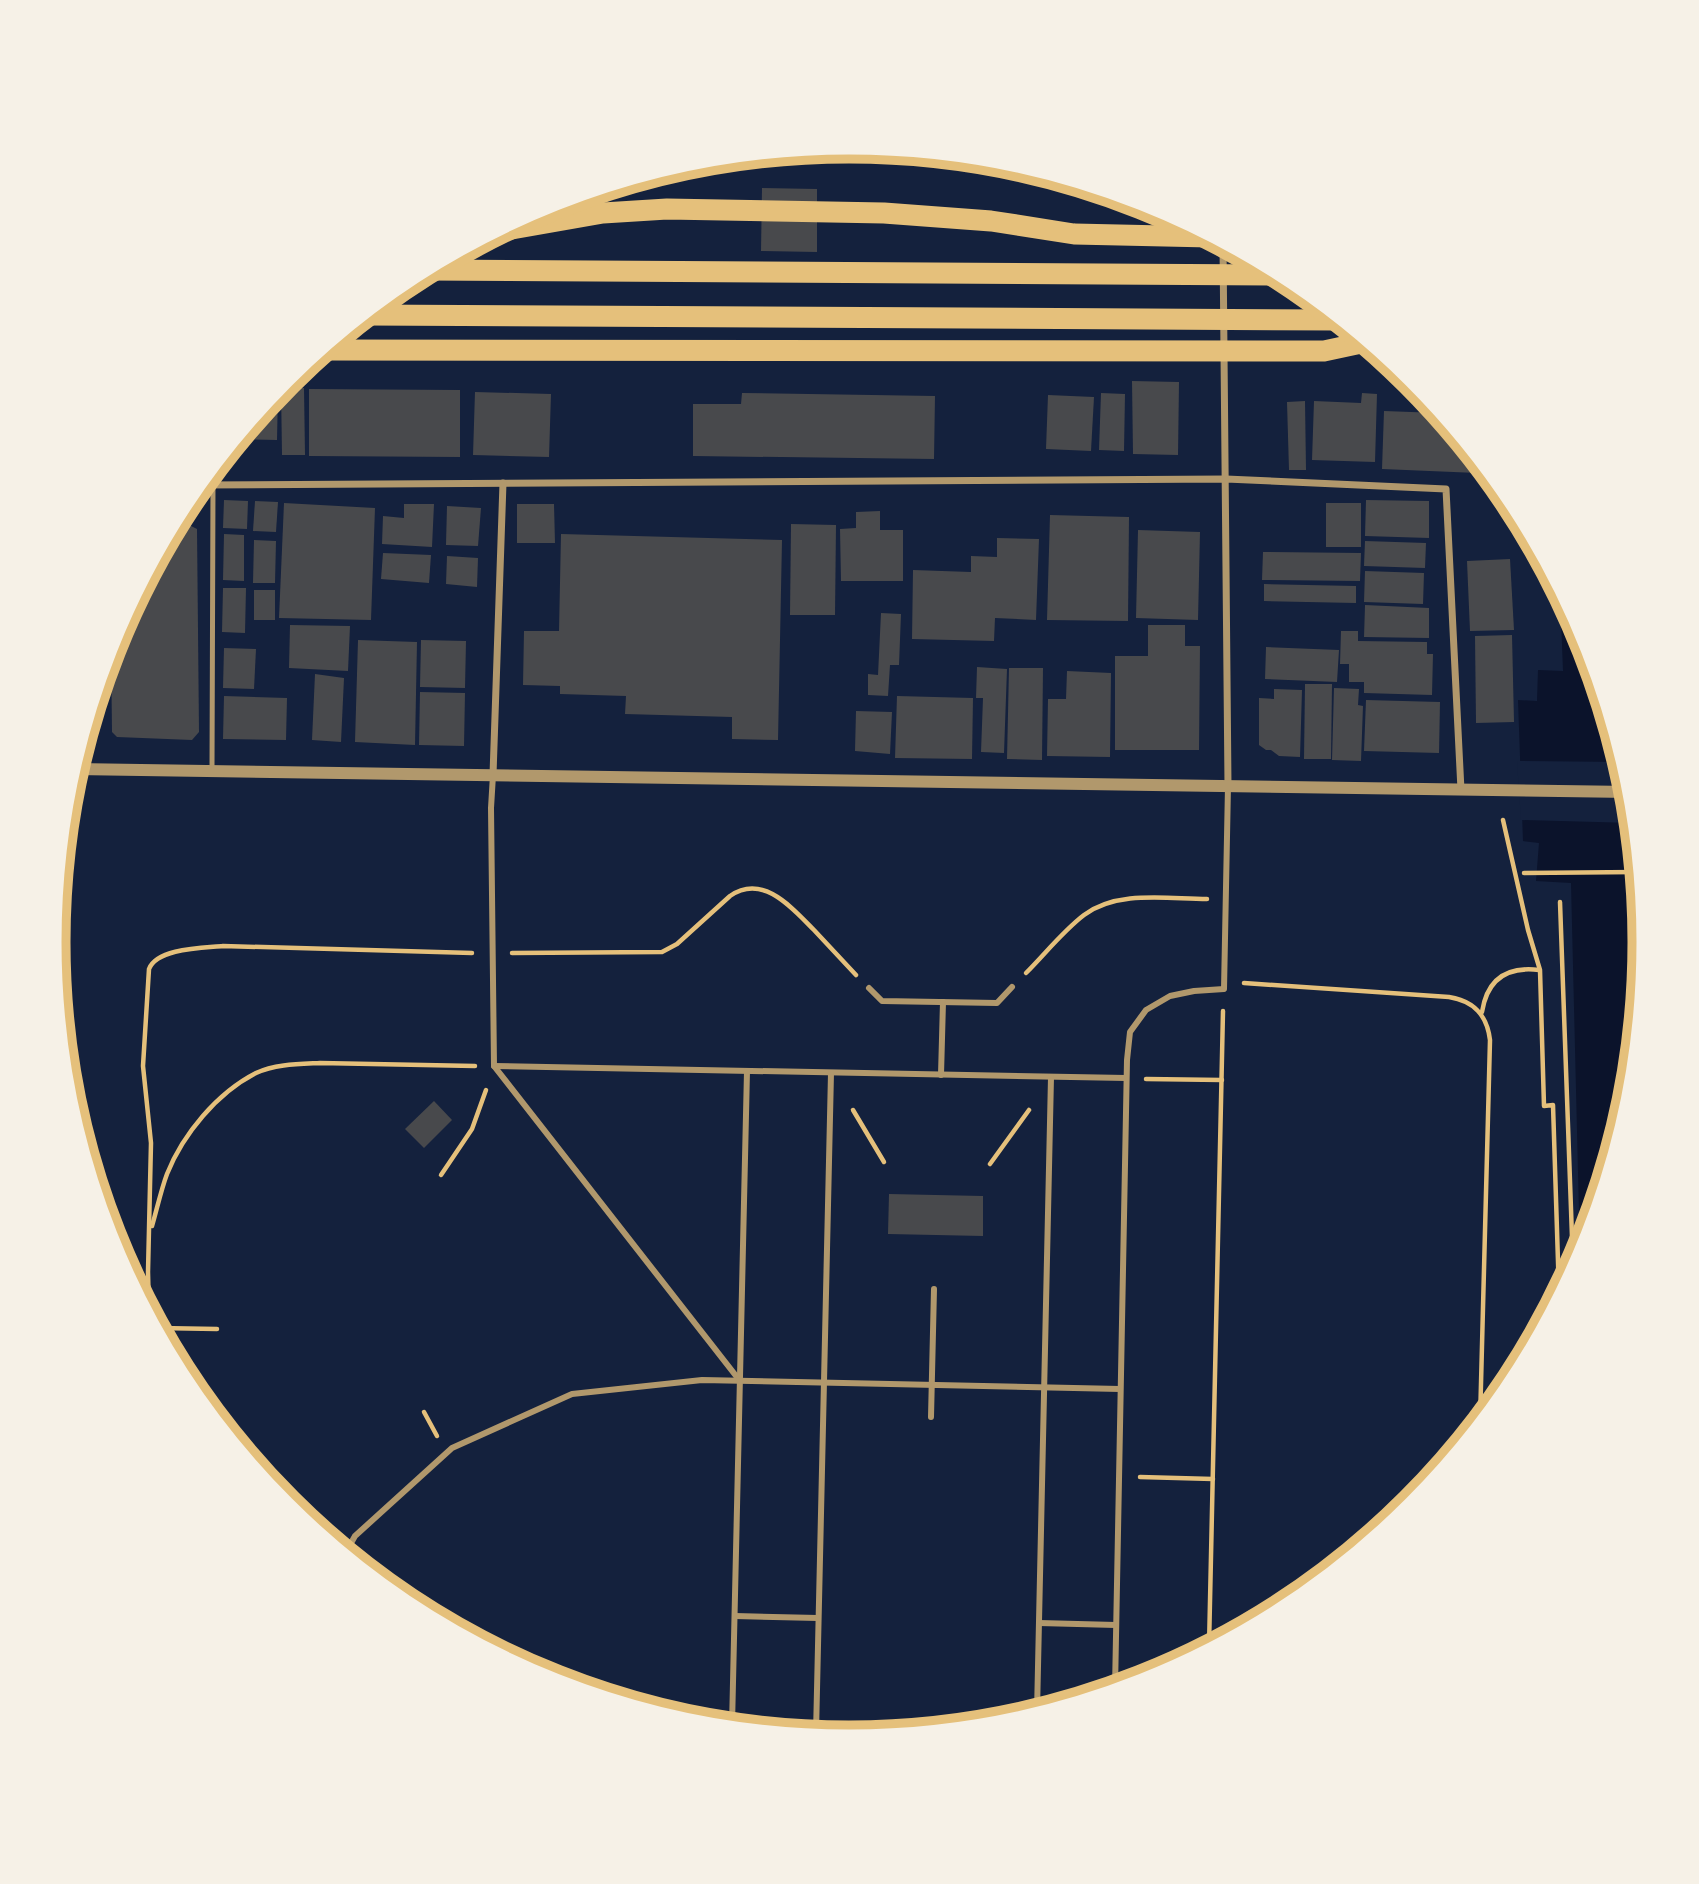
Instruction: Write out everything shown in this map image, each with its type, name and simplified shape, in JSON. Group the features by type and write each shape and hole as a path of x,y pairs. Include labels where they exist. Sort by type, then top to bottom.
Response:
{"highway":[{"path":"536,225 603,213 667,209 884,212 991,221 1074,234 1188,237"},
{"path":"448,270 1259,275"},
{"path":"381,315 1325,320"},
{"path":"337,350 1324,351 1355,344"}],"street":[{"path":"1115,1678 1126,1079 1130,1032 1146,1010 1170,996 1224,986 1228,786 1223,254"},
{"path":"214,485 1226,479 1446,489 1461,790"},
{"path":"503,483 491,807 494,1066 740,1381"},
{"path":"86,769 1618,792"},
{"path":"869,988 882,1001 997,1003 1012,987"},
{"path":"941,1075 943,1002"},
{"path":"494,1066 1126,1079"},
{"path":"732,1716 747,1071"},
{"path":"816,1724 831,1073"},
{"path":"1037,1702 1051,1077"},
{"path":"931,1418 934,1289"},
{"path":"350,1545 355,1536 452,1448 572,1394 702,1380 1120,1389"},
{"path":"735,1616 818,1618"},
{"path":"1039,1623 1116,1625"}],"lane":[{"path":"212,771 213,486"}],"path":[{"path":"1503,820 1540,970 1544,1107 1553,1105 1558,1274"},
{"path":"1524,873 1629,872"},
{"path":"148,1291 151,1143 144,1066 149,969 151,963 158,958 185,950 223,946 493,953 662,952 670,949 737,891 753,888 771,893 791,907 869,988"},
{"path":"1012,987 1067,930 1099,906 1130,898 1225,899"},
{"path":"1560,902 1572,1244"},
{"path":"1482,1013 1484,999 1500,976 1528,968 1540,970"},
{"path":"1209,1637 1224,986 1449,997 1462,999 1482,1013 1490,1040 1480,1406"},
{"path":"150,1231 167,1174 179,1149 197,1124 225,1095 258,1072 297,1064 494,1066 472,1129 441,1175"},
{"path":"831,1073 884,1162"},
{"path":"990,1164 1051,1077"},
{"path":"1126,1079 1222,1080"},
{"path":"168,1328 217,1329"},
{"path":"1119,1476 1213,1479"}],"water":[{"path":"1561,615 1591,690 1606,739 1626,840 1631,891 1631,993 1626,1044 1606,1145 1579,1225 1571,883 1536,881 1539,843 1523,841 1518,700 1537,701 1538,670 1563,671"}],"pier":[{"path":"1517,761 1611,762 1623,823 1521,820"}],"building":[{"path":"762,188 817,189 817,252 761,251"},
{"path":"1132,381 1179,382 1178,455 1133,454"},
{"path":"296,388 304,388 305,455 282,455 281,404"},
{"path":"309,389 460,390 460,457 309,456"},
{"path":"475,392 551,394 549,457 473,455"},
{"path":"742,393 935,396 934,459 693,456 693,404 741,404"},
{"path":"1101,393 1125,394 1124,451 1099,450"},
{"path":"1362,393 1377,394 1375,462 1312,460 1314,401 1361,403"},
{"path":"1048,395 1094,397 1091,451 1046,449"},
{"path":"1305,401 1306,470 1289,470 1287,402"},
{"path":"278,408 277,440 250,439"},
{"path":"1384,411 1426,413 1477,473 1382,469"},
{"path":"224,500 248,501 247,529 223,528"},
{"path":"1366,500 1429,501 1429,538 1365,536"},
{"path":"255,501 278,502 276,532 253,531"},
{"path":"284,503 375,508 371,620 279,618"},
{"path":"1326,503 1361,503 1361,547 1326,547"},
{"path":"404,504 434,504 432,547 382,544 383,516 404,518"},
{"path":"517,504 554,504 555,543 517,543"},
{"path":"447,506 481,508 478,546 446,545"},
{"path":"880,511 880,530 903,530 903,581 841,581 840,529 856,528 856,512"},
{"path":"1050,515 1129,517 1128,621 1047,620"},
{"path":"187,524 197,529 199,732 192,740 117,737 112,732 111,681 147,596"},
{"path":"791,524 836,525 835,615 790,615"},
{"path":"1138,530 1200,532 1198,620 1136,618"},
{"path":"224,534 244,535 244,581 223,580"},
{"path":"561,534 782,540 778,740 732,739 732,717 625,714 626,696 560,694 560,686 523,685 524,631 559,631"},
{"path":"997,538 1039,539 1036,620 995,618 994,641 912,639 913,570 971,572 971,556 997,557"},
{"path":"254,540 276,541 275,583 253,583"},
{"path":"1365,541 1426,543 1425,568 1364,566"},
{"path":"1263,552 1361,553 1360,581 1262,580"},
{"path":"383,553 431,555 429,583 381,579"},
{"path":"447,556 478,558 477,587 446,584"},
{"path":"1510,559 1514,630 1470,631 1467,561"},
{"path":"1365,571 1424,573 1423,604 1364,602"},
{"path":"1264,584 1356,586 1356,603 1264,601"},
{"path":"223,588 246,588 245,633 222,632"},
{"path":"254,590 275,590 275,620 254,620"},
{"path":"1365,605 1429,608 1429,638 1364,637"},
{"path":"881,613 901,614 899,665 890,665 888,696 868,695 868,674 878,675"},
{"path":"290,625 350,626 348,671 289,668"},
{"path":"1148,625 1185,625 1185,646 1200,646 1199,750 1115,750 1115,656 1148,656"},
{"path":"1341,631 1358,631 1358,641 1427,642 1427,654 1433,654 1432,695 1364,693 1364,682 1349,682 1349,664 1340,664"},
{"path":"1512,635 1514,722 1476,723 1475,636"},
{"path":"358,640 417,642 415,745 355,742"},
{"path":"421,640 466,641 465,688 420,687"},
{"path":"1266,647 1339,650 1337,682 1265,679"},
{"path":"224,648 256,649 254,689 223,688"},
{"path":"977,667 1007,669 1004,753 981,752 983,698 976,698"},
{"path":"1009,668 1043,668 1042,760 1007,759"},
{"path":"1067,671 1111,673 1110,757 1047,756 1048,699 1066,699"},
{"path":"315,674 344,678 341,742 312,740"},
{"path":"1305,684 1332,684 1331,759 1304,759"},
{"path":"1334,688 1359,689 1358,705 1363,706 1361,761 1332,760"},
{"path":"1274,689 1302,690 1300,757 1279,756 1259,745 1259,698 1274,699"},
{"path":"420,692 465,693 464,746 419,745"},
{"path":"224,696 287,698 286,740 223,739"},
{"path":"897,696 973,698 972,759 895,758"},
{"path":"1366,700 1440,702 1439,753 1364,751"},
{"path":"856,711 892,712 890,754 855,751"},
{"path":"434,1101 452,1120 424,1148 405,1129"},
{"path":"889,1194 983,1196 983,1236 888,1234"}]}
